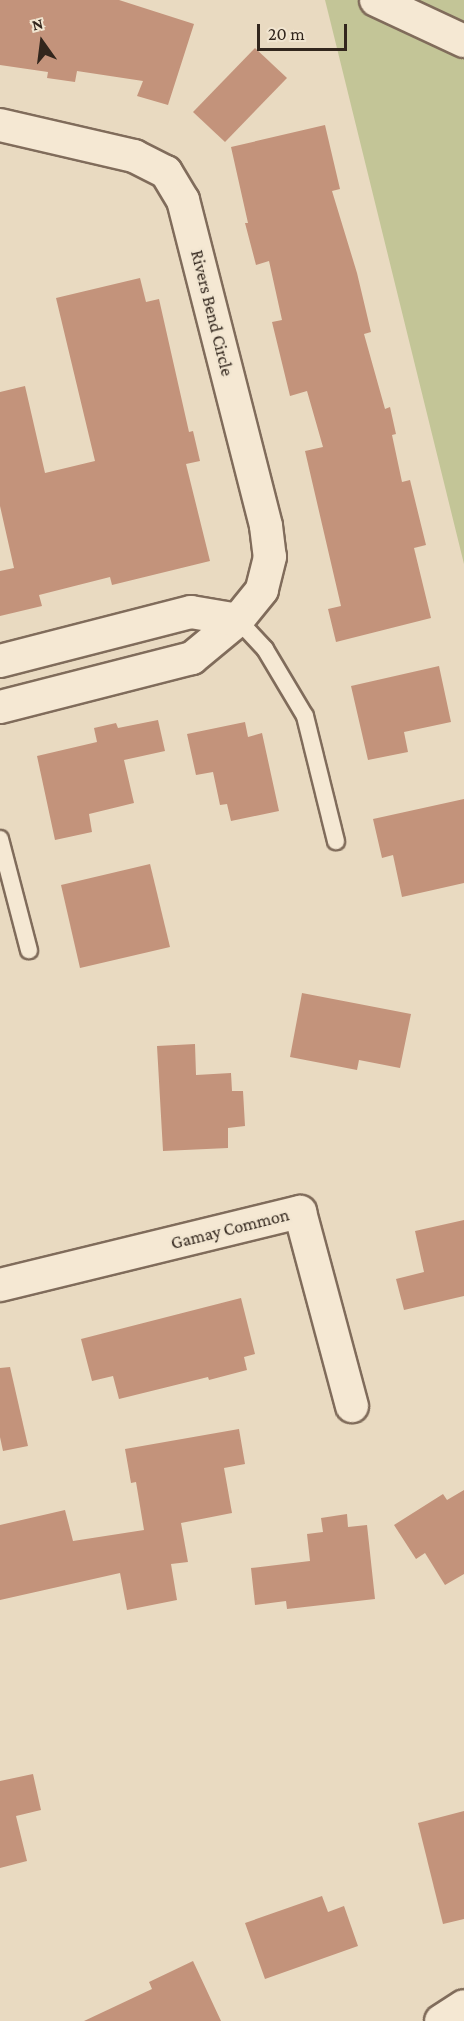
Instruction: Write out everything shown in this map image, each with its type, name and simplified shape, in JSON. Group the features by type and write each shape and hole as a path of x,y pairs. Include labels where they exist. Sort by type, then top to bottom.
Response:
{"street":[{"path":"376,0 464,42"},
{"name":"Rivers Bend Circle","path":"0,124 134,156 166,172 183,200 267,526 270,557 262,590 238,620 192,658 0,707"},
{"path":"0,661 191,612 238,620"},
{"name":"Gamay Common","path":"0,1285 300,1212 352,1407"},
{"path":"441,2021 464,2006"}],"lane":[{"path":"238,620 266,649 305,716 336,841"},
{"path":"0,839 29,950"}],"green space":[{"path":"325,0 464,0 464,564 331,24"}],"building":[{"path":"0,0 119,0 194,24 168,105 137,96 143,81 77,71 75,82 47,78 48,72 0,65"},
{"path":"255,48 287,78 225,142 193,112"},
{"path":"325,125 340,189 332,191 357,273 371,332 364,334 385,409 390,407 396,434 392,435 402,482 410,480 426,545 414,548 431,618 336,642 328,609 341,606 305,451 323,447 307,391 290,396 272,322 282,320 269,261 256,265 245,223 248,223 231,147"},
{"path":"140,278 146,302 159,299 189,432 193,431 200,461 186,464 210,561 112,585 110,577 39,595 42,606 0,616 0,571 14,568 0,506 0,392 25,386 45,473 95,461 56,298"},
{"path":"439,666 451,722 404,732 408,752 368,760 351,686"},
{"path":"158,720 165,751 124,760 134,803 89,814 92,832 55,840 37,756 97,742 94,728 116,723 118,728"},
{"path":"245,722 248,737 262,733 279,811 231,821 227,804 220,805 213,772 196,775 187,734"},
{"path":"464,799 464,883 402,897 393,855 382,858 373,819"},
{"path":"150,864 170,947 80,968 61,885"},
{"path":"302,993 411,1014 400,1068 359,1060 357,1070 290,1057"},
{"path":"195,1044 196,1075 231,1073 232,1091 243,1091 245,1126 228,1128 228,1148 163,1151 157,1046"},
{"path":"464,1220 464,1296 404,1310 396,1279 424,1272 415,1231"},
{"path":"241,1298 255,1354 244,1357 247,1370 119,1399 113,1376 92,1381 81,1339"},
{"path":"10,1367 28,1446 3,1451 0,1437 0,1368"},
{"path":"239,1429 245,1464 224,1468 232,1513 181,1523 188,1562 171,1564 177,1600 127,1610 120,1573 0,1600 0,1525 65,1510 73,1541 144,1530 136,1482 131,1483 125,1449"},
{"path":"464,1490 464,1574 445,1585 425,1553 416,1559 394,1525 443,1494 447,1500"},
{"path":"347,1514 348,1527 367,1525 375,1599 287,1609 286,1601 255,1605 251,1568 310,1561 307,1534 323,1532 321,1518"},
{"path":"33,1774 41,1810 16,1816 27,1861 0,1868 0,1781"},
{"path":"464,1811 464,1919 443,1924 418,1823"},
{"path":"322,1896 328,1912 344,1906 358,1946 265,1979 245,1923"},
{"path":"193,1961 221,2021 84,2021 152,1989 149,1982"}]}
